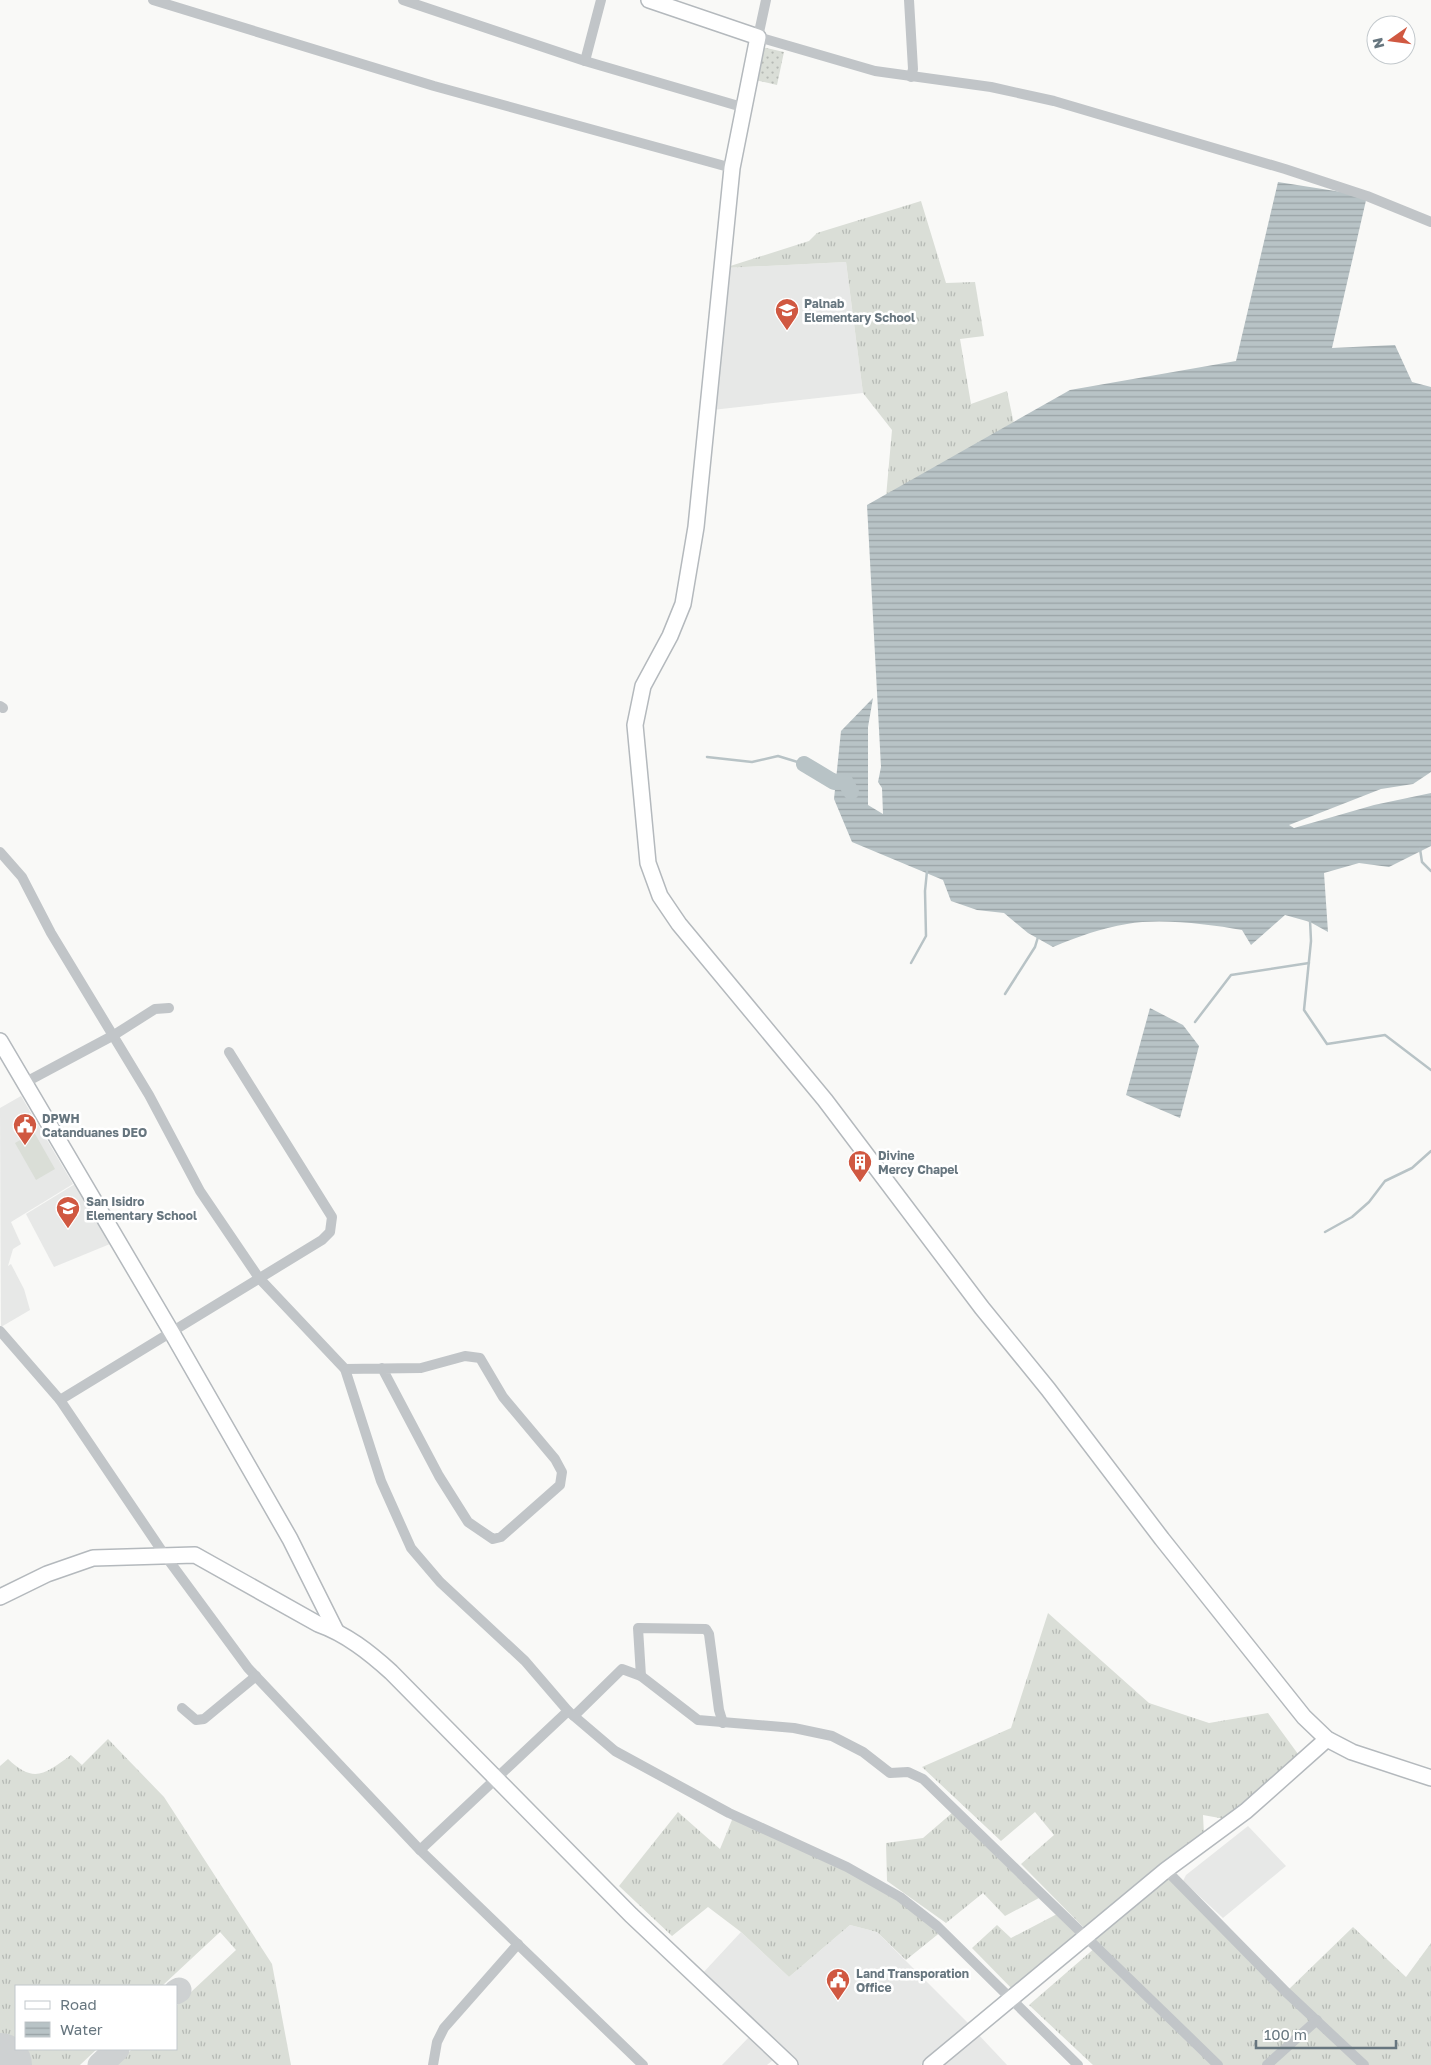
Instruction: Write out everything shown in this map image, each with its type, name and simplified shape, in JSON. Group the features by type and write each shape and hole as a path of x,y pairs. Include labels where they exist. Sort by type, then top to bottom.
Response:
{"street":[{"path":"153,0 434,86 732,168"},
{"path":"403,0 430,4 585,61 742,107"},
{"path":"585,61 601,0"},
{"path":"649,0 758,37 846,64 911,77 991,88 1078,107 1285,169 1367,196 1431,222"},
{"path":"766,0 742,107 732,168 696,527 683,604 670,636 643,686 635,725 648,864 660,896 679,924 825,1100 982,1308 1048,1389 1162,1539 1304,1717 1327,1739 1352,1752 1431,1778"},
{"path":"909,0 913,69 911,77"},
{"path":"0,852 22,877 51,933 149,1095 200,1191 260,1278 345,1369 381,1481 411,1548 440,1582 525,1662 571,1714 615,1751 730,1813 847,1867 900,1897 937,1926 1078,2065"},
{"path":"26,1082 114,1035 155,1009 169,1008"},
{"path":"0,1041 26,1082 290,1539 336,1631"},
{"path":"60,1400 322,1240 330,1232 332,1217 229,1052"},
{"path":"0,1331 60,1400 164,1554 256,1676 420,1850 643,2065"},
{"path":"345,1369 382,1368 421,1368 465,1356 480,1358 503,1397 555,1459 562,1472 560,1485 501,1537 493,1539 468,1522 439,1476 382,1368"},
{"path":"0,1596 47,1574 92,1558 164,1554 195,1555 318,1624 336,1631 369,1652 391,1672 495,1780 631,1914 790,2065"},
{"path":"641,1676 638,1628 706,1629 709,1634 719,1710 723,1723"},
{"path":"420,1850 495,1780 622,1669 641,1676 698,1720 794,1728 832,1736 858,1749 890,1773 908,1772 923,1779 1218,2065"},
{"path":"182,1708 196,1720 204,1719 256,1676"},
{"path":"932,2065 1166,1870 1246,1811 1327,1739"},
{"path":"1166,1870 1364,2065"},
{"path":"434,2065 437,2042 444,2028 518,1944"},
{"path":"1267,2065 1317,2020"}],"shaded area":[{"name":"Palnab Elementary School","path":"846,262 863,393 712,410 724,268"},
{"name":"DPWH Catanduanes DEO","path":"21,1096 73,1184 11,1222 21,1244 13,1249 8,1266 11,1264 24,1289 30,1310 1,1327 0,1108"},
{"name":"San Isidro Elementary School","path":"75,1184 110,1244 54,1267 26,1214"},
{"path":"1248,1826 1286,1866 1223,1918 1183,1881 1186,1875"},
{"name":"Land Transporation Office","path":"850,1925 877,1932 970,2025 921,2065 797,2065 701,1975 741,1932 789,1977"},
{"path":"976,2032 1007,2065 935,2065"},
{"path":"750,2036 773,2060 767,2065 722,2065"}],"green space":[{"path":"762,47 784,52 777,85 755,80"},
{"path":"921,201 946,283 975,282 984,336 960,339 971,404 1007,391 1014,424 886,497 892,430 863,393 846,262 724,268 809,241 817,233"},
{"path":"34,1132 55,1169 36,1180 15,1143"},
{"path":"1048,1613 1149,1703 1209,1723 1268,1713 1298,1754 1225,1819 1203,1815 1204,1835 1088,1932 1021,1864 1054,1835 1035,1812 1001,1841 922,1767 1011,1728"},
{"path":"108,1739 164,1797 272,1964 291,2065 116,2065 131,2050 178,2050 178,2004 236,1950 220,1932 163,1985 15,1985 15,2050 96,2050 80,2065 29,2065 0,2034 0,1766 8,1759 25,1772 40,1774 71,1755 82,1765"},
{"path":"678,1812 720,1849 734,1815 900,1897 942,1931 906,1960 877,1932 850,1925 789,1977 741,1932 708,1907 672,1936 619,1886"},
{"path":"952,1813 1039,1898 1005,1916 983,1893 946,1923 887,1881 886,1843 923,1838"},
{"path":"1167,1873 1286,1992 1353,1927 1406,1977 1431,1943 1431,2065 1093,2065 1029,2005 1096,1947 1088,1939 1020,1997 972,1948 997,1925 1011,1938 1057,1914 1088,1938"}],"water":[{"path":"1278,182 1367,196 1332,348 1395,345 1412,382 1431,387 1431,772 1413,784 1381,789 1289,825 1294,828 1374,805 1431,793 1431,846 1389,867 1359,863 1324,873 1328,932 1310,922 1285,915 1251,945 1242,930 1184,922 1140,922 1098,930 1053,947 1028,933 1004,913 977,910 951,901 943,880 852,842 834,799 841,731 873,698 868,727 868,805 883,814 882,788 878,782 881,767 867,505 1070,390 1236,361"},
{"path":"1150,1008 1183,1025 1199,1046 1180,1118 1126,1095"}],"waterway":[{"path":"707,757 752,762 778,756 804,764"},
{"path":"804,764 834,782 845,781 851,792"},
{"path":"1420,849 1422,862 1431,871"},
{"path":"911,963 926,936 925,891 927,871"},
{"path":"1310,920 1311,941 1304,1010 1327,1044 1385,1035 1431,1070"},
{"path":"1005,994 1035,947 1038,937"},
{"path":"1195,1022 1231,975 1309,963"},
{"path":"1325,1232 1352,1217 1369,1202 1385,1181 1412,1168 1431,1151"}],"taxiway":[{"path":"100,2065 116,2050"}],"place":[{"name":"Palnab Elementary School","path":"787,331"},
{"name":"DPWH Catanduanes DEO","path":"25,1146"},
{"name":"Divine Mercy Chapel","path":"860,1183"},
{"name":"San Isidro Elementary School","path":"68,1229"},
{"name":"Land Transporation Office","path":"838,2001"}]}
